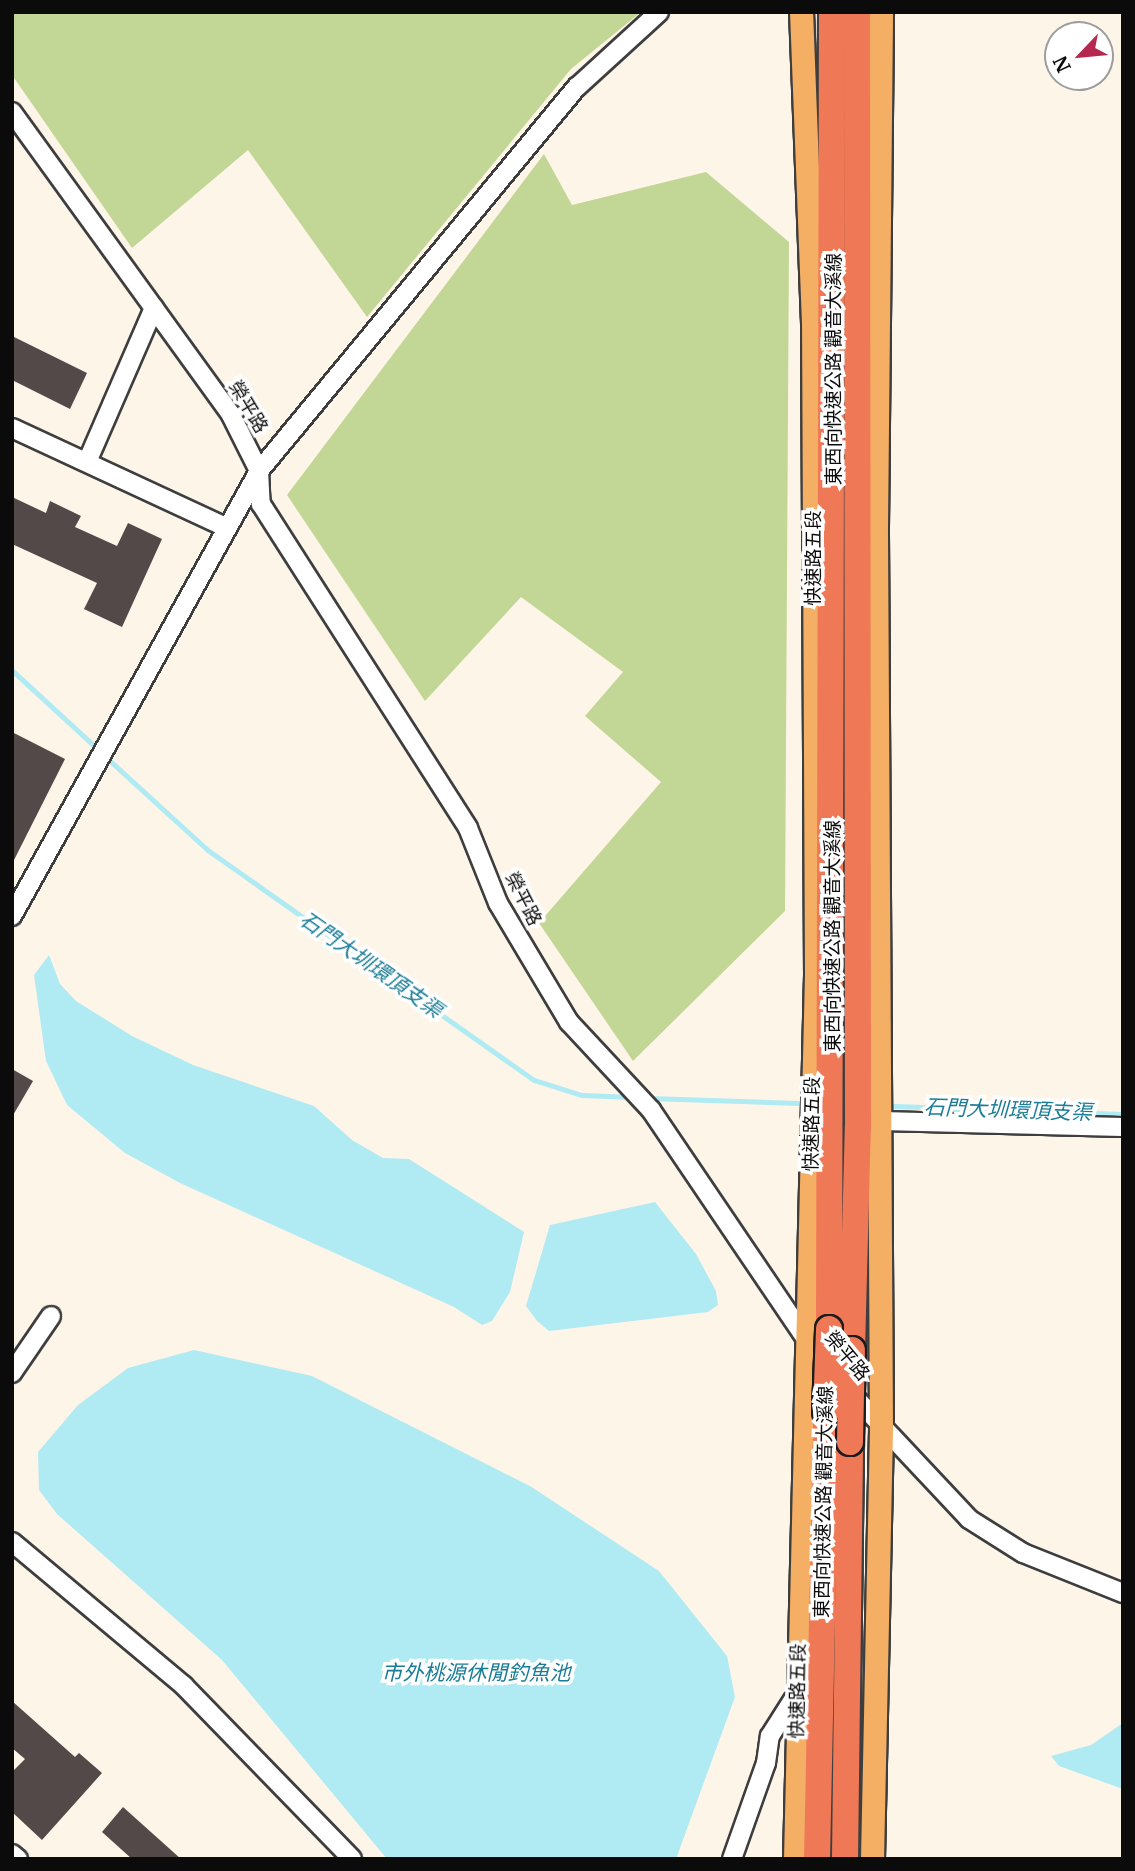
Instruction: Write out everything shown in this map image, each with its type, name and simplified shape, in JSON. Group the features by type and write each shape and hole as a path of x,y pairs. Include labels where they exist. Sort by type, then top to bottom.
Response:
{"highway":[{"name":"東西向快速公路 觀音大溪線","path":"817,1859 818,1335 852,1108 832,12"},
{"name":"東西向快速公路 觀音大溪線","path":"845,1859 852,1350 857,12"}],"main road":[{"name":"快速路五段","path":"795,1859 798,1692 818,1335 813,351 801,12"},
{"path":"872,1859 881,1429 852,1108 876,527 881,12"}],"street":[{"path":"12,916 259,471 577,87 659,12"},
{"name":"榮平路","path":"12,112 232,415 259,471 261,504 468,828 498,903 569,1022 651,1110 818,1335 881,1429 969,1519 1023,1553 1123,1593"},
{"path":"87,462 154,308"},
{"path":"12,428 227,528"},
{"path":"852,1108 1123,1127"},
{"path":"12,1373 51,1317"},
{"path":"12,1542 184,1686 352,1859"},
{"path":"732,1859 766,1763 770,1735 798,1692"},
{"path":"12,1854 18,1859"}],"green space":[{"path":"12,12 641,12 571,69 367,317 248,150 132,248 12,75"},
{"path":"544,154 572,205 706,172 789,242 785,911 633,1061 539,923 661,782 585,716 623,672 521,597 425,701 287,495"}],"water":[{"path":"49,955 60,984 76,1001 132,1036 193,1065 314,1106 352,1140 383,1158 409,1159 524,1232 510,1292 492,1321 482,1325 454,1307 180,1183 125,1153 67,1105 46,1061 34,975"},
{"path":"655,1202 696,1254 716,1291 718,1305 708,1312 549,1331 537,1321 526,1306 550,1225"},
{"name":"市外桃源休閒釣魚池","path":"194,1350 312,1376 530,1486 659,1571 727,1656 735,1697 676,1859 387,1859 222,1660 57,1514 39,1490 38,1452 78,1405 128,1368"},
{"path":"1123,1723 1123,1789 1059,1766 1051,1756 1091,1745"}],"building":[{"path":"12,336 87,373 70,409 12,380"},
{"path":"12,497 46,513 50,501 81,516 75,527 117,546 128,523 162,539 122,627 84,609 97,583 12,544"},
{"path":"12,732 65,759 12,864"},
{"path":"12,1069 33,1081 12,1117"},
{"path":"12,1701 75,1757 79,1753 102,1773 42,1840 12,1812 12,1772 25,1759 12,1748"},
{"path":"123,1807 181,1859 132,1859 102,1832"}],"waterway":[{"name":"石門大圳環頂支渠","path":"12,670 99,750"},
{"name":"石門大圳環頂支渠","path":"105,756 208,850 534,1080 582,1095 632,1097"},
{"name":"石門大圳環頂支渠","path":"648,1098 798,1103"},
{"name":"石門大圳環頂支渠","path":"894,1106 1123,1114"}]}
